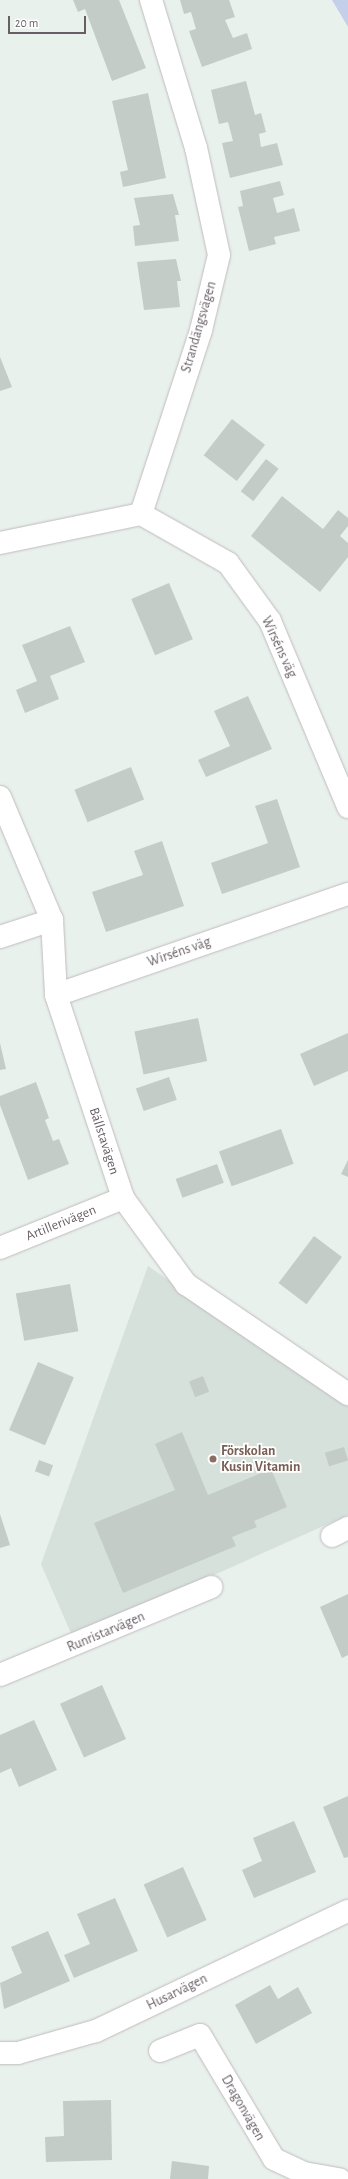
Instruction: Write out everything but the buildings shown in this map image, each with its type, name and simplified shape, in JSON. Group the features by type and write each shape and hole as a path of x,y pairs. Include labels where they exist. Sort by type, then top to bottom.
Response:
{"street":[{"name":"Strandängsvägen","path":"141,514 201,330 219,255 196,148 151,0"},
{"path":"0,543 141,514"},
{"name":"Wirséns väg","path":"141,514 228,563 270,621 348,807"},
{"name":"Bällstavägen","path":"0,797 52,920 56,995 123,1198 186,1284 348,1394"},
{"name":"Wirséns väg","path":"56,995 348,894"},
{"path":"0,937 52,920"},
{"name":"Artillerivägen","path":"0,1248 123,1198"},
{"name":"Runristarvägen","path":"0,1675 211,1587"},
{"name":"Husarvägen","path":"0,2054 18,2053 96,2031 348,1911"},
{"name":"Dragonvägen","path":"160,2051 200,2034 274,2159 304,2173 338,2179"}],"shaded area":[{"path":"332,0 348,0 348,27"},
{"name":"Förskolan Kusin Vitamin","path":"148,1266 348,1404 348,1515 73,1638 41,1564"}],"place":[{"name":"Förskolan Kusin Vitamin","path":"213,1459"}]}
